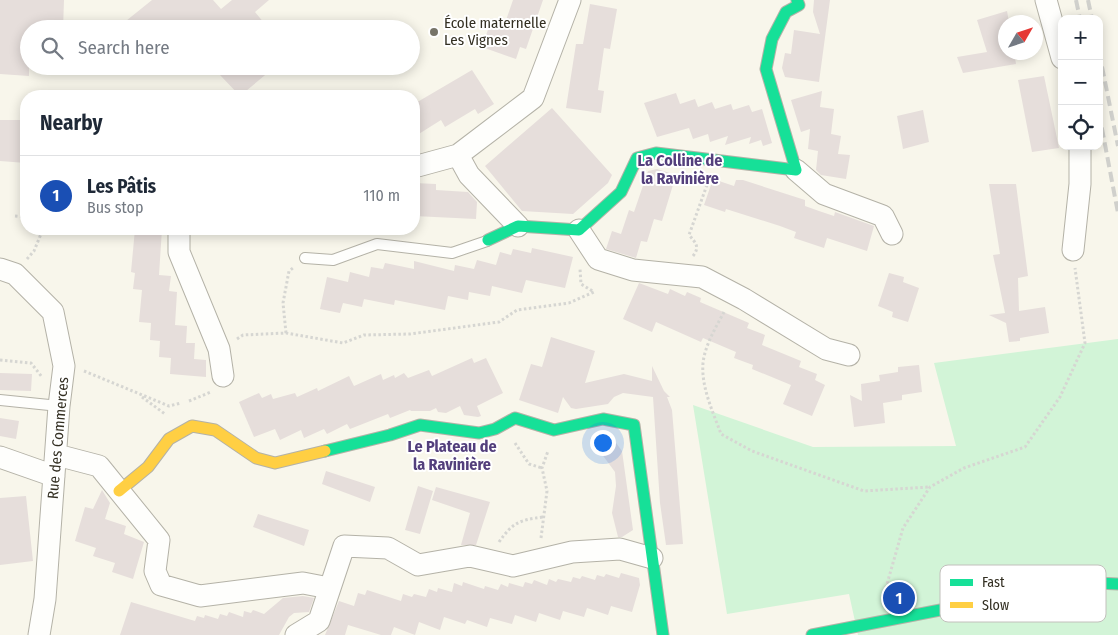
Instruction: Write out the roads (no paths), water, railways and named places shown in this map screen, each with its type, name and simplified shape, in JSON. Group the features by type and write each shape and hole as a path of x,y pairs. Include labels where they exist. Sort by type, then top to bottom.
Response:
{"street":[{"path":"420,166 458,156 533,98 570,0"},
{"path":"1046,0 1058,44"},
{"path":"798,2 786,12 772,39 766,69 796,170 824,194 882,216 892,234"},
{"path":"1073,250 1080,184 1080,150"},
{"path":"584,238 621,192 637,158 656,153 796,170"},
{"path":"458,156 468,176 518,226 584,238 598,258 633,270 702,277 826,349 849,355"},
{"path":"488,240 518,226"},
{"path":"179,235 178,252 219,349 223,376"},
{"name":"Rue des Commerces","path":"8,271 53,312 63,375 59,406 57,455 45,599 39,635"},
{"path":"119,491 148,467 169,439 192,426 215,430 256,458 275,463 390,435 420,425 479,433 495,429 516,418 554,430 603,419 634,424 663,635"},
{"path":"57,455 98,466 159,540 155,571 161,585 200,596 303,584 329,588"},
{"path":"0,457 54,476"},
{"path":"296,635 319,621 344,546 388,548 418,564 470,556 514,566 572,552 620,549 652,558"},
{"path":"812,635 841,632 940,610"}],"lane":[{"path":"305,258 333,260 377,244 452,253 488,240"},
{"path":"0,400 59,406"}],"railway":[{"path":"1076,0 1079,15"},
{"path":"1088,0 1091,15"},
{"path":"1101,60 1118,146"},
{"path":"1103,134 1118,213"}],"place":[{"name":"École maternelle Les Vignes","path":"434,32"},
{"name":"Les Pâtis","path":"899,598"}],"district":[{"name":"La Colline de la Ravinière","path":"680,169"},
{"name":"Le Plateau de la Ravinière","path":"452,455"}]}
